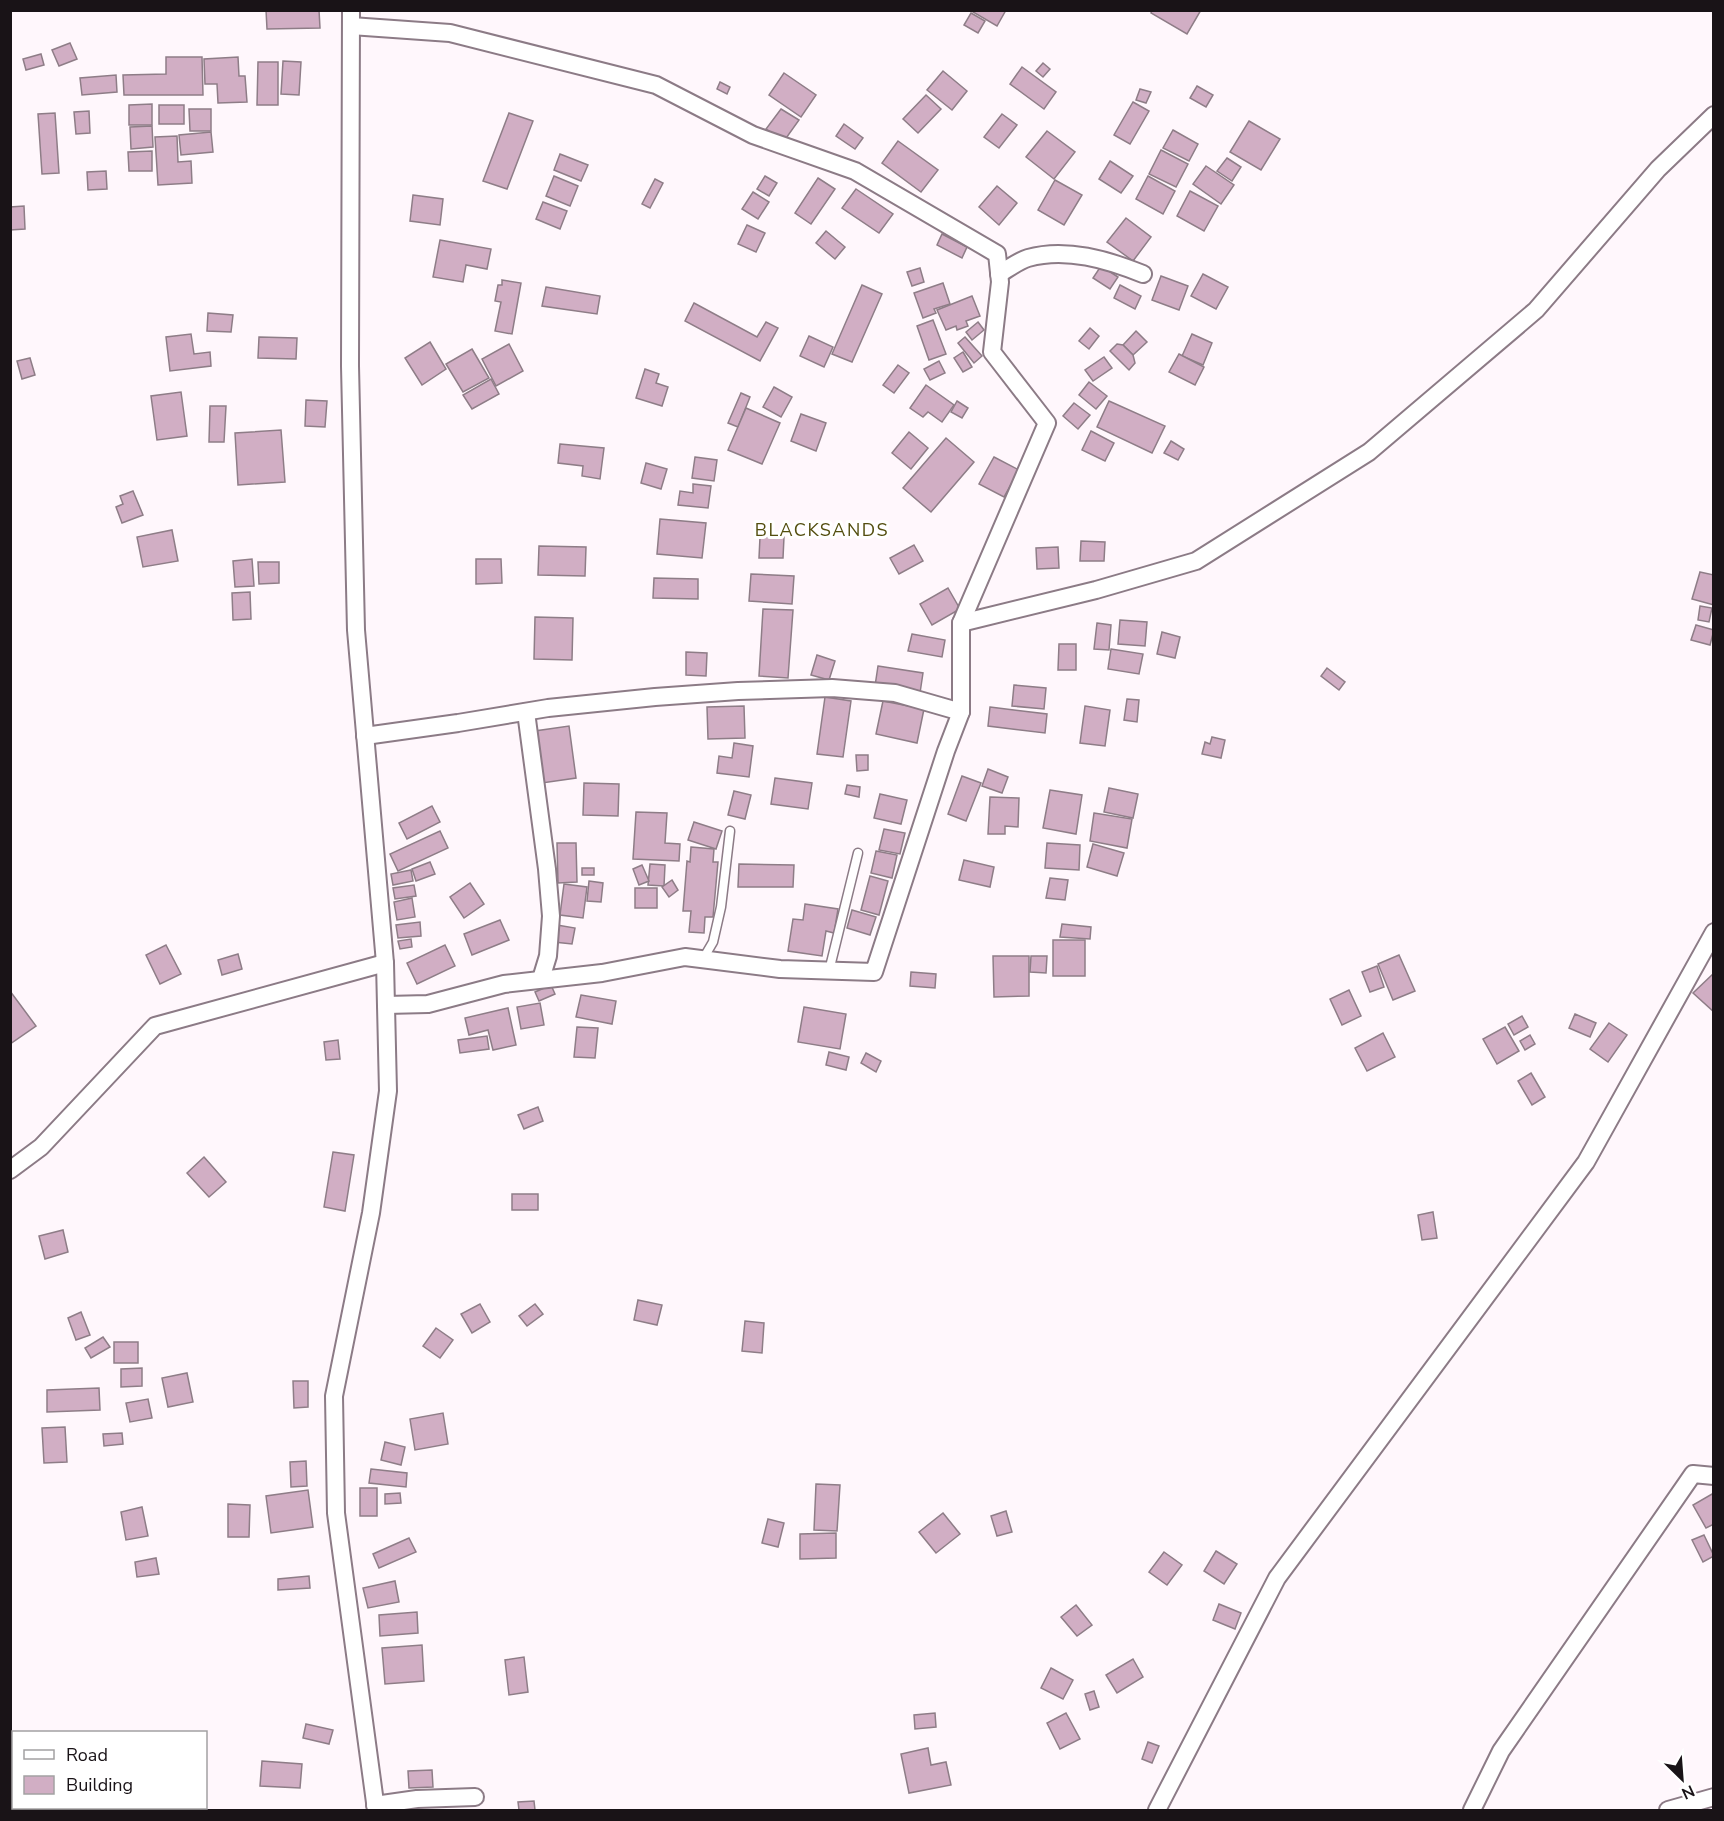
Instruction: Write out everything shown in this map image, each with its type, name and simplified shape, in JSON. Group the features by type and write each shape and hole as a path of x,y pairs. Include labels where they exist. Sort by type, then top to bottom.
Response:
{"street":[{"path":"386,1005 428,1004 504,984 602,973 685,957 780,969 874,972 946,751 961,712 961,623 1047,423 992,352 1000,282 997,254 855,171 753,135 656,85 450,33 351,18 350,366 356,630 385,963 388,1090 371,1213 334,1396 336,1513 376,1808 417,1799 475,1797"},
{"path":"961,623 1096,590 1196,561 1369,452 1536,310 1658,169 1713,115"},
{"path":"999,274 1027,258 1064,253 1118,264 1143,274"},
{"path":"365,736 548,708 738,691 832,688 895,693 961,712"},
{"path":"526,712 551,916 548,956 541,979"},
{"path":"1157,1810 1277,1578 1586,1162 1713,932"},
{"path":"10,1170 41,1147 155,1026 385,963"},
{"path":"1472,1810 1501,1751 1692,1474 1713,1476"},
{"path":"1668,1810 1713,1797"}],"lane":[{"path":"702,960 712,942 721,907 730,831"},
{"path":"829,971 858,853"}],"building":[{"path":"266,10 319,10 320,28 267,29"},
{"path":"974,10 1006,10 997,26 973,12"},
{"path":"1152,10 1201,10 1187,34 1151,13"},
{"path":"971,13 985,21 978,33 964,25"},
{"path":"70,43 77,59 59,66 52,50"},
{"path":"41,54 44,65 26,70 23,59"},
{"path":"166,57 202,57 203,95 124,95 123,75 166,74"},
{"path":"238,57 239,76 245,76 247,102 218,103 217,84 205,84 204,59"},
{"path":"283,61 301,62 299,95 281,94"},
{"path":"258,62 278,62 278,105 257,105"},
{"path":"1043,63 1050,69 1043,77 1036,71"},
{"path":"1022,67 1056,92 1044,109 1010,84"},
{"path":"943,71 967,91 952,110 927,90"},
{"path":"784,73 816,95 801,117 769,95"},
{"path":"116,75 117,92 82,95 80,78"},
{"path":"720,82 730,87 727,94 717,89"},
{"path":"1197,86 1213,95 1206,107 1190,98"},
{"path":"1140,89 1151,92 1146,103 1136,100"},
{"path":"926,95 941,109 918,133 903,119"},
{"path":"1133,102 1149,111 1130,144 1114,135"},
{"path":"152,104 152,125 129,125 129,105"},
{"path":"159,105 184,105 184,124 159,124"},
{"path":"189,109 211,109 211,131 190,131"},
{"path":"781,109 799,120 784,141 766,129"},
{"path":"89,111 90,133 76,134 74,112"},
{"path":"55,113 59,173 42,174 38,114"},
{"path":"509,113 533,121 507,189 483,181"},
{"path":"1002,114 1017,125 999,148 984,137"},
{"path":"1249,121 1280,139 1261,170 1230,152"},
{"path":"844,124 863,138 855,149 836,136"},
{"path":"152,126 153,147 131,149 130,127"},
{"path":"1173,130 1198,144 1189,161 1163,148"},
{"path":"1047,131 1075,152 1054,179 1026,157"},
{"path":"211,132 213,152 181,155 179,135"},
{"path":"177,136 178,162 191,161 192,183 158,185 155,137"},
{"path":"898,141 938,170 921,192 882,163"},
{"path":"1161,150 1188,164 1176,187 1149,174"},
{"path":"152,151 152,171 129,171 128,152"},
{"path":"560,154 588,165 581,181 554,170"},
{"path":"1227,158 1241,167 1232,181 1217,171"},
{"path":"1110,161 1133,176 1121,193 1099,179"},
{"path":"1206,166 1234,185 1221,204 1193,184"},
{"path":"106,171 107,189 88,190 87,172"},
{"path":"554,176 578,186 570,206 546,196"},
{"path":"765,176 777,183 769,196 757,189"},
{"path":"1148,176 1175,191 1163,214 1136,199"},
{"path":"818,178 835,189 811,224 795,213"},
{"path":"655,179 663,183 650,208 642,204"},
{"path":"1055,180 1082,195 1064,225 1038,210"},
{"path":"997,186 1017,203 999,225 979,207"},
{"path":"856,189 893,214 879,233 842,208"},
{"path":"1190,191 1218,206 1204,231 1177,216"},
{"path":"753,192 769,202 758,219 742,209"},
{"path":"413,195 443,199 440,225 410,221"},
{"path":"543,202 567,211 560,229 536,219"},
{"path":"24,206 25,229 10,230 10,207"},
{"path":"1126,218 1151,237 1133,261 1107,242"},
{"path":"747,225 765,233 756,252 738,244"},
{"path":"826,231 845,247 835,259 816,243"},
{"path":"942,234 967,247 962,258 937,245"},
{"path":"440,240 491,249 487,269 466,265 463,282 433,277"},
{"path":"1101,266 1118,277 1110,289 1093,278"},
{"path":"920,268 924,282 912,286 907,272"},
{"path":"1203,274 1228,287 1216,309 1191,296"},
{"path":"1161,276 1188,286 1179,310 1152,300"},
{"path":"502,280 521,283 512,334 495,331 501,302 495,301 498,285 502,285"},
{"path":"943,283 950,304 934,309 936,313 923,318 914,293"},
{"path":"862,285 882,294 852,362 832,354"},
{"path":"1120,285 1141,296 1135,309 1114,298"},
{"path":"546,287 600,296 597,314 542,306"},
{"path":"972,296 980,316 966,321 968,326 957,330 956,326 946,330 937,310"},
{"path":"694,303 757,337 766,322 778,328 760,361 685,321"},
{"path":"208,313 233,315 231,332 207,331"},
{"path":"933,320 946,354 929,360 917,326"},
{"path":"978,322 984,330 972,340 966,332"},
{"path":"1090,328 1099,336 1089,349 1079,341"},
{"path":"1136,331 1147,342 1133,355 1123,345"},
{"path":"191,334 194,354 210,352 211,366 170,371 166,337"},
{"path":"1192,334 1212,343 1203,365 1182,356"},
{"path":"809,336 833,347 824,367 800,356"},
{"path":"259,337 297,338 296,359 258,358"},
{"path":"965,337 982,356 974,363 958,343"},
{"path":"430,342 446,369 422,385 405,358"},
{"path":"509,344 523,371 496,386 482,359"},
{"path":"1117,344 1123,345 1133,355 1135,363 1129,370 1110,351"},
{"path":"472,349 489,378 463,392 446,364"},
{"path":"963,352 972,367 963,372 954,358"},
{"path":"1179,354 1204,367 1195,385 1169,372"},
{"path":"1104,357 1112,368 1093,381 1085,370"},
{"path":"30,358 35,375 22,379 17,361"},
{"path":"939,361 945,373 930,380 924,369"},
{"path":"898,365 909,373 894,393 883,385"},
{"path":"645,369 659,374 656,383 668,387 662,406 636,398"},
{"path":"491,379 499,394 472,409 463,395"},
{"path":"1089,382 1107,396 1096,409 1079,395"},
{"path":"926,385 954,405 942,422 928,412 923,417 910,408"},
{"path":"774,387 792,397 781,417 763,407"},
{"path":"181,392 187,436 157,440 151,396"},
{"path":"741,393 750,397 738,427 728,423"},
{"path":"306,400 327,401 325,427 305,426"},
{"path":"957,401 968,408 962,418 951,412"},
{"path":"1109,401 1165,426 1152,453 1097,427"},
{"path":"1074,403 1090,415 1078,429 1063,416"},
{"path":"210,406 226,406 224,442 209,442"},
{"path":"746,408 780,423 762,464 728,450"},
{"path":"801,414 826,423 816,451 791,441"},
{"path":"281,430 285,482 238,485 235,433"},
{"path":"1091,431 1114,443 1105,461 1082,450"},
{"path":"909,432 928,448 911,469 892,453"},
{"path":"946,438 974,462 931,512 903,488"},
{"path":"1171,441 1184,449 1178,460 1164,453"},
{"path":"560,444 604,448 600,479 582,476 583,466 558,463"},
{"path":"695,457 717,460 714,481 692,478"},
{"path":"994,457 1019,470 1004,497 979,484"},
{"path":"646,463 667,469 661,489 641,483"},
{"path":"693,484 711,486 708,508 678,505 680,491 693,493"},
{"path":"133,491 143,515 122,523 116,507 123,504 120,496"},
{"path":"660,519 706,523 702,558 657,554"},
{"path":"172,530 178,561 143,567 137,537"},
{"path":"760,537 784,537 783,558 759,558"},
{"path":"1081,541 1105,542 1104,561 1080,561"},
{"path":"914,545 923,561 899,574 890,558"},
{"path":"539,546 586,547 585,576 538,575"},
{"path":"1058,547 1059,568 1037,569 1036,548"},
{"path":"252,559 254,586 235,587 233,561"},
{"path":"476,559 501,559 502,583 476,584"},
{"path":"258,562 279,562 279,583 259,584"},
{"path":"1700,572 1714,575 1714,605 1692,599"},
{"path":"751,574 794,576 792,604 749,601"},
{"path":"654,578 698,579 698,599 653,598"},
{"path":"948,588 960,609 932,625 920,604"},
{"path":"250,592 251,619 233,620 232,593"},
{"path":"1700,606 1712,608 1709,622 1698,620"},
{"path":"763,609 793,610 788,678 759,676"},
{"path":"535,617 573,618 572,660 534,659"},
{"path":"1120,620 1147,622 1145,646 1118,644"},
{"path":"1097,623 1111,625 1109,650 1094,649"},
{"path":"1696,625 1714,630 1710,645 1691,640"},
{"path":"1162,632 1180,637 1175,658 1157,654"},
{"path":"912,634 945,640 942,657 908,651"},
{"path":"1059,644 1076,644 1076,670 1058,670"},
{"path":"1111,649 1143,654 1139,674 1108,669"},
{"path":"686,652 707,653 706,676 686,675"},
{"path":"817,655 835,661 829,680 811,675"},
{"path":"878,666 923,673 920,693 875,686"},
{"path":"1327,668 1345,682 1339,690 1321,676"},
{"path":"1014,685 1046,688 1044,709 1012,706"},
{"path":"825,697 851,701 843,757 817,754"},
{"path":"1127,699 1139,700 1137,722 1124,720"},
{"path":"883,701 924,709 917,743 876,734"},
{"path":"744,706 745,738 708,739 707,707"},
{"path":"1085,706 1110,710 1105,746 1080,743"},
{"path":"990,707 1047,714 1045,733 988,726"},
{"path":"569,726 576,778 542,783 535,731"},
{"path":"1212,737 1225,740 1221,758 1202,754 1205,742 1210,744"},
{"path":"734,743 753,746 749,777 717,773 719,756 732,758"},
{"path":"856,755 868,755 868,770 857,771"},
{"path":"988,769 1008,777 1002,793 982,786"},
{"path":"962,776 981,783 966,821 948,814"},
{"path":"775,778 812,783 808,809 771,804"},
{"path":"584,783 619,784 618,816 583,815"},
{"path":"847,785 860,787 859,797 845,794"},
{"path":"1109,788 1138,794 1133,818 1104,812"},
{"path":"1050,790 1082,795 1076,834 1043,828"},
{"path":"734,791 751,795 745,819 728,815"},
{"path":"880,794 907,800 901,824 874,818"},
{"path":"990,797 1019,798 1018,827 1005,826 1005,834 988,834"},
{"path":"432,806 440,822 407,839 399,823"},
{"path":"636,812 667,813 665,843 680,844 679,861 633,859"},
{"path":"1094,813 1132,819 1127,848 1090,841"},
{"path":"694,822 722,831 716,849 688,840"},
{"path":"884,829 905,833 900,854 879,850"},
{"path":"440,831 448,848 398,871 390,854"},
{"path":"557,843 576,843 577,882 558,883"},
{"path":"1047,843 1080,845 1079,870 1045,868"},
{"path":"1093,844 1124,853 1117,876 1087,867"},
{"path":"691,847 714,849 713,862 718,862 713,917 705,917 704,933 689,932 691,911 683,911 687,861 690,862"},
{"path":"876,851 897,855 892,878 871,873"},
{"path":"964,860 994,867 990,887 959,880"},
{"path":"430,862 435,874 416,881 412,869"},
{"path":"650,864 665,865 664,886 648,885"},
{"path":"739,864 794,865 793,887 738,887"},
{"path":"642,865 649,881 639,885 633,869"},
{"path":"582,868 594,868 594,875 582,875"},
{"path":"411,870 413,881 393,885 391,874"},
{"path":"870,876 888,881 879,915 861,910"},
{"path":"1050,878 1068,880 1065,900 1046,898"},
{"path":"672,880 678,890 669,897 662,887"},
{"path":"589,881 603,883 601,902 587,901"},
{"path":"470,883 484,904 464,918 450,897"},
{"path":"564,884 587,887 583,918 560,915"},
{"path":"414,885 416,896 395,899 393,888"},
{"path":"635,888 657,888 657,908 635,908"},
{"path":"412,898 415,917 397,920 394,902"},
{"path":"805,904 838,909 834,933 826,931 822,956 788,951 793,919 803,920"},
{"path":"852,910 876,917 870,935 847,928"},
{"path":"500,920 509,940 472,955 464,934"},
{"path":"420,922 421,936 398,938 396,925"},
{"path":"1062,924 1091,927 1090,939 1060,937"},
{"path":"557,925 575,928 572,944 554,942"},
{"path":"411,939 412,947 400,949 398,941"},
{"path":"1053,940 1085,940 1085,976 1053,976"},
{"path":"166,945 181,974 160,984 146,955"},
{"path":"445,945 455,966 417,984 407,963"},
{"path":"238,954 242,969 222,975 218,960"},
{"path":"1399,955 1415,991 1393,1000 1378,964"},
{"path":"993,956 1029,956 1029,996 994,997"},
{"path":"1031,956 1047,956 1046,973 1030,972"},
{"path":"1377,966 1384,987 1370,992 1362,972"},
{"path":"911,972 936,974 935,988 910,986"},
{"path":"1714,973 1714,1012 1693,993"},
{"path":"551,985 555,994 539,1001 535,992"},
{"path":"1349,990 1361,1016 1342,1025 1330,999"},
{"path":"10,991 36,1026 10,1044"},
{"path":"581,995 616,1001 612,1024 576,1017"},
{"path":"540,1003 544,1025 521,1029 517,1007"},
{"path":"804,1007 846,1014 840,1049 798,1042"},
{"path":"508,1008 516,1045 493,1050 488,1030 469,1035 465,1018"},
{"path":"1575,1014 1596,1023 1590,1037 1569,1028"},
{"path":"1522,1016 1528,1027 1514,1035 1508,1024"},
{"path":"1609,1023 1627,1035 1608,1062 1590,1049"},
{"path":"577,1027 598,1028 595,1058 574,1057"},
{"path":"1505,1027 1519,1051 1497,1064 1483,1039"},
{"path":"1383,1033 1395,1057 1367,1071 1355,1048"},
{"path":"1530,1035 1535,1044 1525,1050 1520,1041"},
{"path":"487,1036 489,1049 460,1053 458,1040"},
{"path":"338,1040 340,1059 326,1060 324,1042"},
{"path":"829,1052 849,1057 846,1070 826,1065"},
{"path":"866,1053 881,1061 876,1072 861,1063"},
{"path":"1531,1073 1545,1097 1532,1105 1518,1081"},
{"path":"538,1107 543,1121 524,1129 518,1115"},
{"path":"333,1152 354,1155 345,1211 324,1207"},
{"path":"204,1157 226,1182 209,1197 187,1173"},
{"path":"512,1194 538,1194 538,1210 512,1210"},
{"path":"1433,1212 1437,1238 1422,1240 1418,1215"},
{"path":"63,1230 68,1252 45,1259 39,1236"},
{"path":"638,1300 662,1305 657,1325 634,1320"},
{"path":"480,1304 490,1322 472,1333 461,1314"},
{"path":"535,1304 543,1314 527,1326 519,1316"},
{"path":"81,1312 90,1335 76,1340 68,1318"},
{"path":"745,1321 764,1323 762,1353 742,1351"},
{"path":"436,1328 453,1340 440,1358 423,1346"},
{"path":"103,1337 110,1347 91,1358 85,1348"},
{"path":"114,1342 138,1342 138,1363 114,1363"},
{"path":"142,1368 142,1386 121,1387 121,1369"},
{"path":"187,1373 193,1402 168,1407 162,1378"},
{"path":"293,1381 308,1381 308,1407 294,1408"},
{"path":"99,1388 100,1410 47,1412 47,1390"},
{"path":"148,1399 152,1418 130,1422 126,1403"},
{"path":"443,1413 448,1444 415,1450 410,1419"},
{"path":"65,1427 67,1462 44,1463 42,1428"},
{"path":"122,1433 123,1444 104,1446 103,1434"},
{"path":"385,1442 405,1447 401,1465 381,1460"},
{"path":"306,1461 307,1486 291,1487 290,1462"},
{"path":"371,1469 407,1473 406,1487 369,1483"},
{"path":"816,1484 840,1485 837,1531 814,1530"},
{"path":"360,1488 377,1488 377,1516 360,1516"},
{"path":"308,1490 313,1527 271,1533 266,1496"},
{"path":"400,1493 401,1503 385,1504 385,1494"},
{"path":"1712,1494 1714,1524 1706,1528 1693,1505"},
{"path":"228,1504 250,1505 249,1537 228,1537"},
{"path":"142,1507 148,1536 126,1540 121,1512"},
{"path":"1006,1511 1012,1532 997,1536 991,1516"},
{"path":"943,1513 960,1534 936,1553 919,1532"},
{"path":"768,1519 784,1523 778,1547 762,1543"},
{"path":"836,1533 836,1558 800,1559 800,1534"},
{"path":"1704,1535 1714,1556 1703,1562 1692,1540"},
{"path":"409,1538 416,1552 379,1568 373,1554"},
{"path":"1216,1551 1237,1564 1224,1584 1204,1571"},
{"path":"1164,1552 1182,1565 1167,1585 1149,1572"},
{"path":"156,1558 159,1574 137,1577 135,1562"},
{"path":"309,1576 310,1588 278,1590 278,1579"},
{"path":"395,1581 399,1602 368,1608 363,1588"},
{"path":"1219,1604 1241,1613 1235,1629 1213,1620"},
{"path":"1076,1605 1092,1625 1077,1636 1061,1617"},
{"path":"417,1612 418,1633 380,1636 379,1615"},
{"path":"422,1645 424,1681 385,1684 382,1648"},
{"path":"524,1657 528,1692 509,1695 505,1660"},
{"path":"1133,1659 1143,1677 1117,1693 1106,1675"},
{"path":"1051,1668 1073,1680 1063,1699 1041,1688"},
{"path":"1094,1691 1099,1707 1090,1710 1085,1694"},
{"path":"935,1713 936,1727 915,1729 914,1715"},
{"path":"1066,1713 1080,1739 1060,1749 1047,1723"},
{"path":"306,1724 333,1730 329,1744 303,1738"},
{"path":"1148,1742 1159,1746 1152,1763 1142,1759"},
{"path":"928,1748 931,1765 946,1762 951,1785 909,1793 901,1754"},
{"path":"262,1761 302,1764 300,1788 260,1786"},
{"path":"432,1770 433,1787 409,1788 408,1771"},
{"path":"534,1801 535,1810 519,1810 518,1802"}],"district":[{"name":"BLACKSANDS","path":"822,530"}]}
